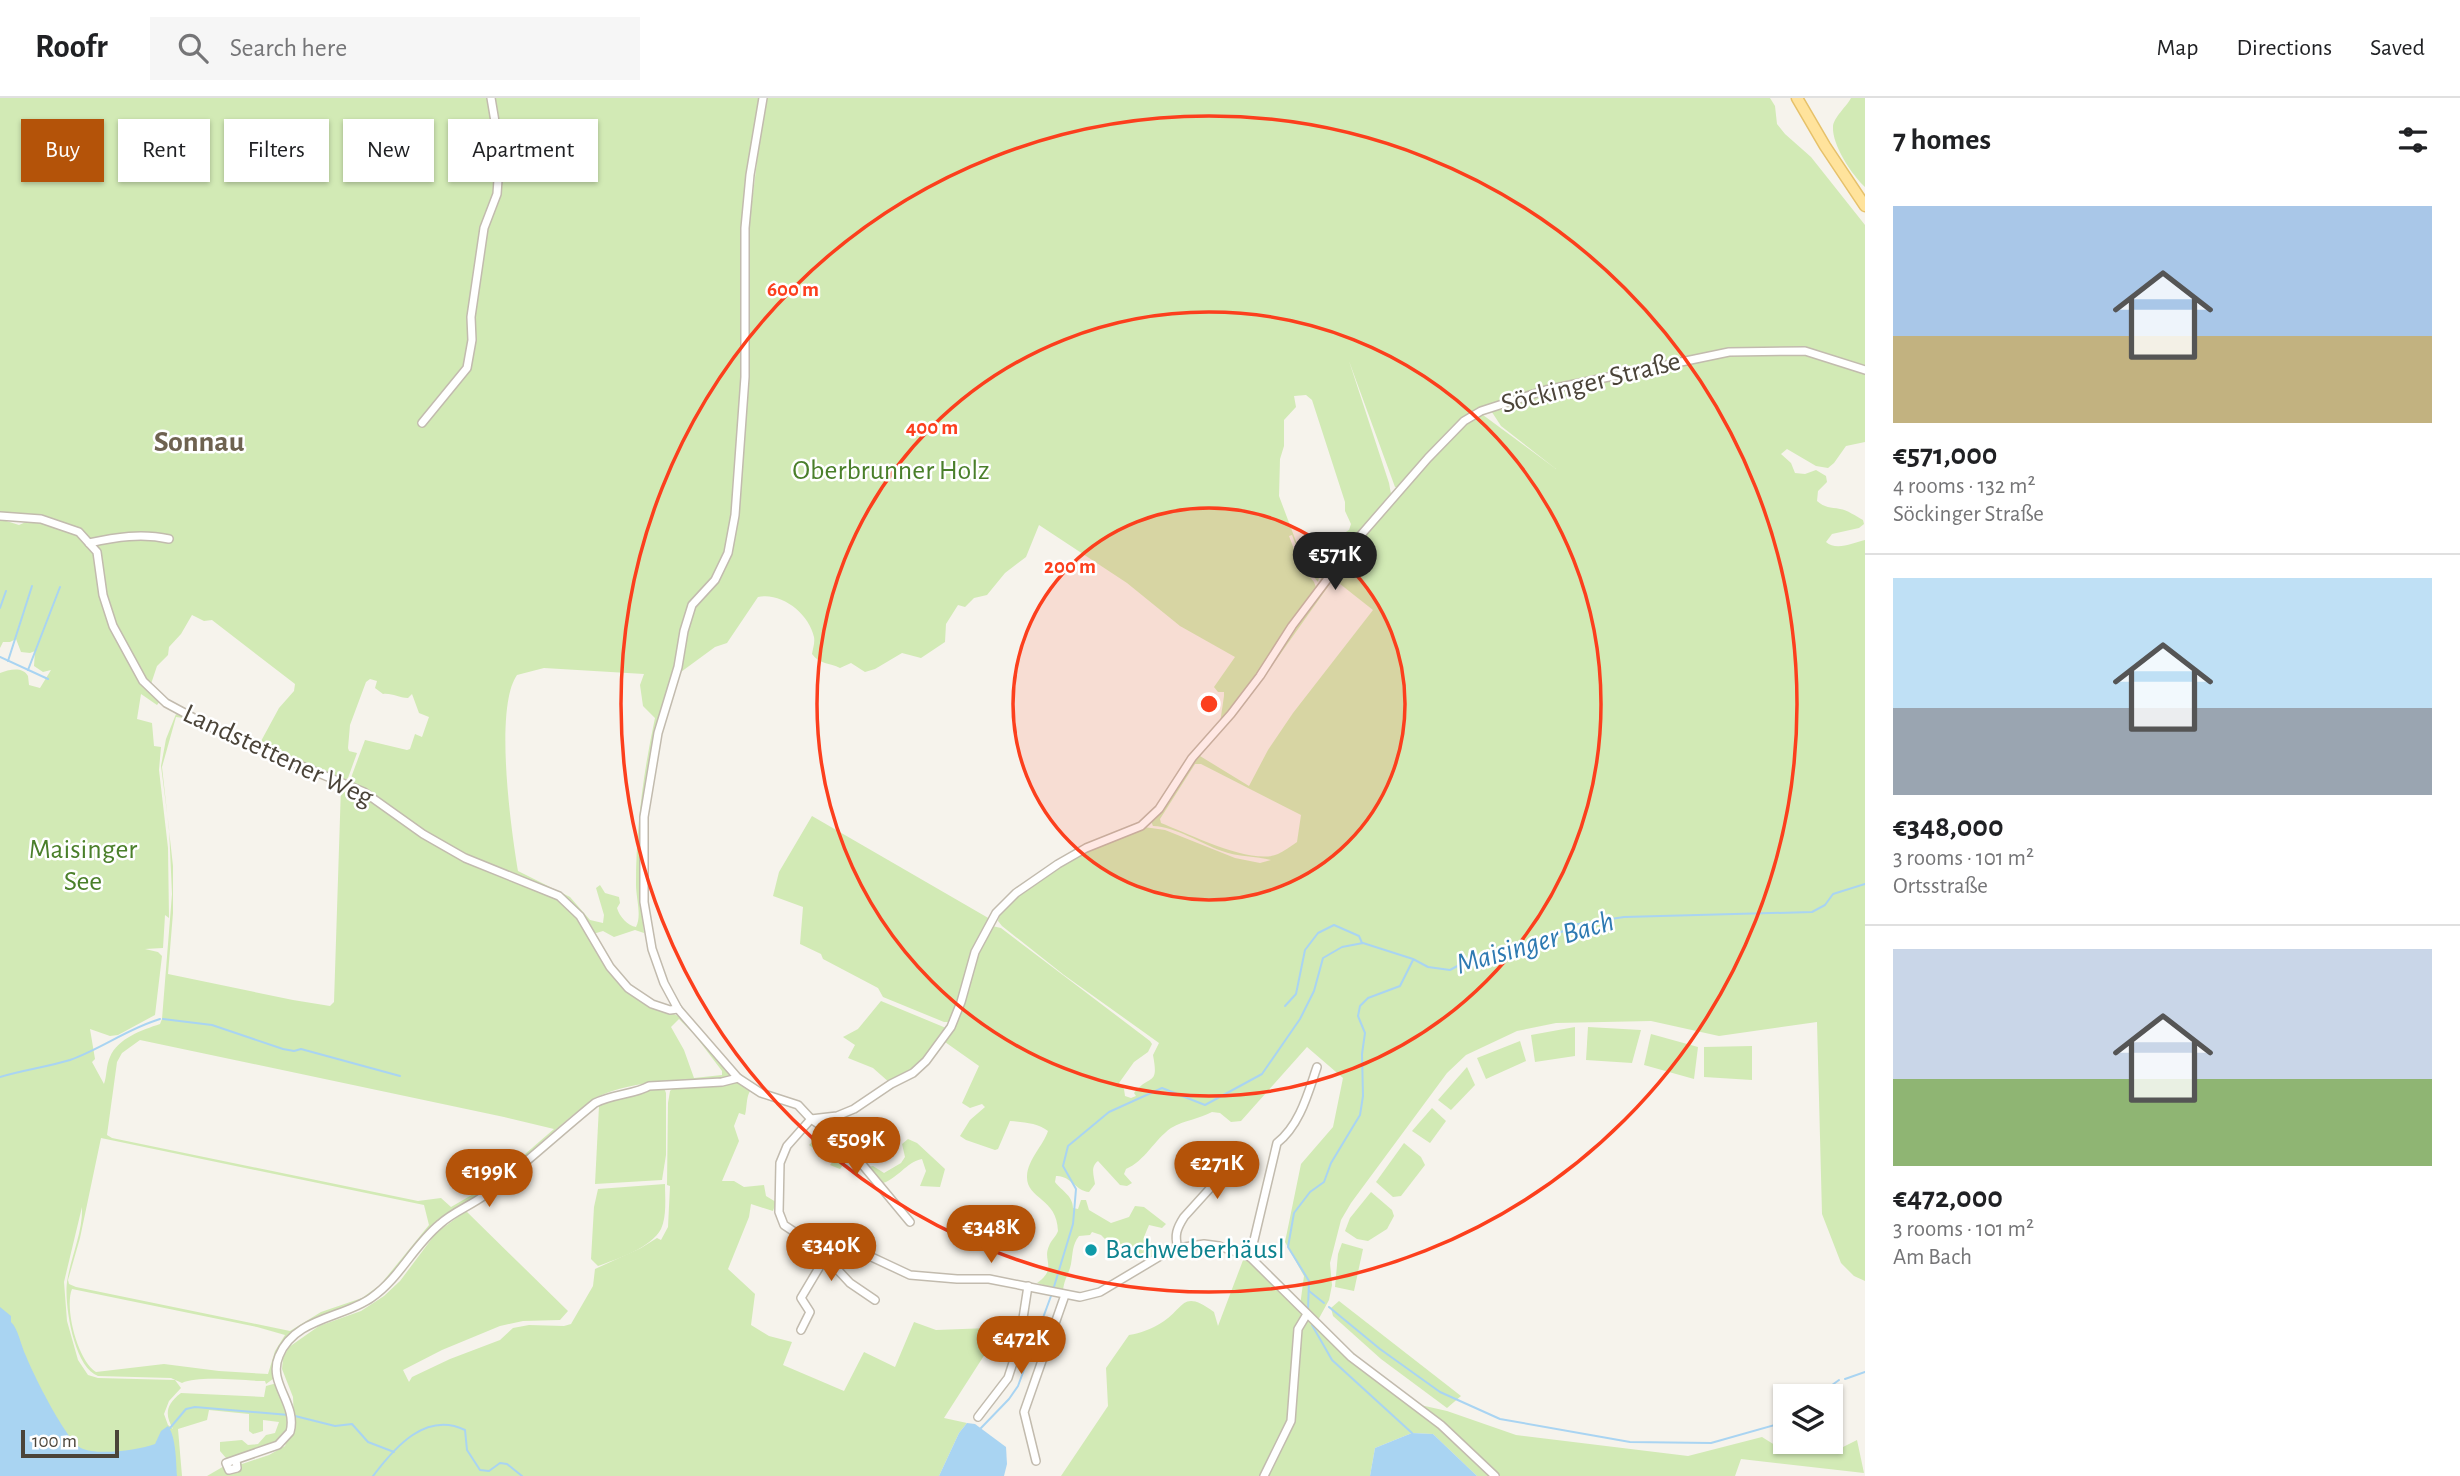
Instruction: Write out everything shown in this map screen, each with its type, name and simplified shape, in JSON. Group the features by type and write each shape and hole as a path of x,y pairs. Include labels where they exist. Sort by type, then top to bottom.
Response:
{"main road":[{"path":"1797,98 1865,206"}],"street":[{"path":"422,423 467,368 472,340 471,317 484,228 497,194 500,150 491,98"},
{"path":"763,98 750,175 745,228 745,377 735,515 723,562 715,580 692,606 652,757 644,817 642,882 649,938 664,983 678,1009 738,1078 761,1093 798,1105 811,1119 847,1145 910,1222"},
{"name":"Söckinger Straße","path":"811,1119 837,1116 854,1109 913,1073 926,1061 951,1027 980,941 996,913 1016,894 1065,860 1086,848 1135,829 1155,813 1187,765 1255,683 1292,626 1360,536 1428,458 1469,417 1546,390 1730,352 1805,351 1865,370"},
{"path":"0,516 41,519 79,532 97,552 103,540"},
{"path":"89,543 118,536 169,539"},
{"name":"Landstettener Weg","path":"97,552 103,595 113,626 143,681 166,703 220,732 364,792 423,834 465,858 559,896 580,916 610,967 628,988 652,1004 670,1010 678,1009"},
{"path":"1250,1257 1277,1143 1289,1134 1317,1067"},
{"path":"236,1460 283,1441 290,1431 288,1402 276,1374 278,1357 286,1344 314,1323 351,1309 380,1292 439,1224 471,1205 596,1103 607,1097 643,1090 649,1086 722,1082 738,1078"},
{"path":"811,1119 794,1136 780,1163 779,1212 784,1225 799,1234 846,1245 910,1275 989,1279 1080,1297 1100,1292 1161,1255 1178,1248 1204,1244 1219,1246 1250,1257 1350,1356 1441,1425 1495,1476"},
{"path":"1178,1248 1175,1239 1177,1228 1184,1217 1242,1153"},
{"path":"801,1330 810,1312 801,1298 823,1261 818,1240"},
{"path":"837,1269 846,1245"},
{"path":"823,1261 875,1300"},
{"path":"978,1416 1008,1378 1019,1344 1028,1286"},
{"path":"1036,1461 1024,1412 1062,1294"},
{"path":"1264,1476 1292,1421 1298,1329 1307,1314"}],"green space":[{"path":"0,98 1770,98 1775,106 1777,124 1811,157 1865,225 1865,442 1846,446 1828,468 1816,466 1787,449 1781,454 1791,463 1795,473 1805,474 1816,470 1826,476 1827,482 1818,491 1817,501 1825,506 1849,512 1863,520 1864,524 1859,528 1832,534 1826,542 1840,546 1865,540 1865,1281 1854,1276 1841,1263 1822,1214 1817,1022 1719,1036 1651,1021 1556,1023 1517,1031 1466,1055 1447,1073 1341,1220 1330,1263 1332,1285 1329,1300 1317,1322 1351,1357 1416,1404 1447,1411 1516,1435 1688,1456 1762,1437 1773,1444 1773,1454 1843,1454 1843,1447 1857,1440 1864,1473 1741,1459 1735,1476 1477,1476 1433,1434 1412,1433 1375,1448 1370,1476 1061,1476 1108,1406 1106,1368 1129,1335 1157,1325 1189,1301 1214,1312 1218,1326 1245,1255 1300,1306 1304,1276 1285,1242 1301,1164 1333,1127 1343,1078 1307,1047 1241,1121 1231,1122 1220,1113 1212,1112 1171,1128 1139,1161 1126,1169 1124,1174 1132,1183 1127,1186 1120,1185 1098,1161 1093,1169 1095,1184 1089,1192 1061,1176 1056,1176 1055,1182 1069,1197 1073,1208 1078,1209 1081,1200 1086,1200 1089,1210 1111,1223 1129,1217 1135,1206 1144,1207 1166,1224 1162,1228 1149,1225 1144,1237 1152,1243 1166,1247 1165,1251 1150,1260 1143,1260 1114,1248 1101,1235 1092,1232 1090,1235 1079,1236 1075,1243 1063,1291 1037,1283 1047,1273 1047,1251 1058,1231 1053,1211 1031,1190 1027,1176 1030,1164 1048,1131 1025,1122 1010,1121 998,1149 995,1150 960,1136 970,1120 985,1107 982,1104 970,1108 962,1103 979,1066 945,1042 962,1007 982,944 992,926 1001,928 1150,1041 1152,1044 1148,1052 1134,1062 1119,1083 1125,1096 1136,1096 1134,1093 1154,1076 1153,1055 1159,1043 1064,975 1002,926 998,921 1000,912 1009,902 1082,851 1144,827 1165,830 1235,858 1260,863 1271,860 1222,851 1179,832 1153,826 1151,821 1165,805 1199,751 1258,683 1298,621 1353,548 1400,491 1467,421 1483,415 1556,469 1501,426 1488,406 1459,423 1399,488 1395,487 1349,361 1391,494 1322,582 1329,543 1349,530 1351,524 1312,400 1306,395 1294,396 1296,407 1284,420 1279,496 1300,552 1307,567 1313,572 1317,570 1325,539 1327,542 1318,582 1303,563 1292,535 1289,536 1300,565 1317,590 1259,675 1220,723 1224,692 1218,692 1214,687 1235,657 1180,626 1127,583 1039,525 1026,557 1005,573 987,595 974,598 965,607 958,605 946,624 945,642 921,658 902,653 865,672 851,663 840,668 825,663 812,654 814,637 811,628 793,606 776,598 758,597 727,643 715,647 670,680 652,744 642,804 640,891 644,933 635,930 614,937 603,931 593,934 572,903 558,892 467,858 424,833 353,784 352,775 365,740 407,750 410,749 415,734 422,737 429,717 419,713 412,694 408,698 383,694 375,688 377,681 370,679 366,682 350,725 348,748 349,751 357,753 348,778 344,781 209,726 170,704 146,684 160,701 157,705 141,694 137,719 152,723 154,746 161,747 159,770 168,848 169,918 165,915 163,948 145,949 158,952 162,956 155,1015 118,1035 110,1036 90,1029 95,1059 92,1062 104,1084 114,1050 131,1036 160,1024 162,1019 172,894 169,831 173,866 173,913 168,974 293,1000 330,1006 334,1002 341,786 176,717 162,767 167,816 161,766 166,739 176,714 359,791 455,855 555,895 577,915 605,963 621,983 643,1002 681,1017 731,1077 643,1084 595,1098 492,1185 435,1224 379,1289 368,1297 296,1331 279,1349 273,1379 266,1384 265,1381 210,1379 182,1383 171,1378 98,1376 90,1371 72,1334 66,1292 69,1272 81,1226 82,1207 64,1282 67,1321 78,1360 88,1375 98,1378 175,1380 181,1388 169,1401 164,1414 168,1425 173,1429 168,1410 181,1393 264,1397 266,1386 277,1383 288,1413 290,1429 278,1440 261,1449 226,1458 220,1451 220,1442 242,1440 248,1445 258,1444 266,1435 275,1433 279,1422 263,1420 263,1431 253,1434 249,1431 249,1414 209,1410 207,1420 178,1429 182,1476 0,1476 0,673 22,671 28,676 29,685 40,688 51,670 43,672 34,666 35,651 21,652 16,639 3,642 0,648 0,519 19,525 37,517 0,513","holes":["758,119 762,121 749,226 748,380 739,493 736,495 742,395 744,216 751,151","1335,580 1373,610 1293,713 1268,750 1249,786 1200,756 1249,698","192,615 204,621 212,620 295,684 294,691 279,708 260,743 217,729 187,712 151,684 157,666 168,655 169,647 181,634","544,668 644,674 640,685 643,706 655,718 639,822 636,864 639,918 636,927 627,923 620,914 617,908 619,897 605,893 600,885 596,888 604,915 603,923 590,920 570,897 518,871 506,770 506,714 510,691 517,675","1195,764 1201,764 1301,815 1297,842 1278,854 1267,857 1236,852 1161,823 1160,819","679,1019 694,1034 722,1071 722,1075 694,1078 684,1050 671,1027","140,1040 554,1129 489,1185 451,1207 441,1198 418,1201 112,1138 107,1135 117,1062 122,1053","101,1138 424,1205 429,1225 380,1285 362,1298 321,1312 290,1331 76,1287 69,1284 80,1238","72,1289 285,1335 275,1351 268,1374 164,1364 96,1372 89,1366 78,1346 70,1308"]},
{"path":"1851,98 1865,98 1865,187 1844,159 1834,134 1835,120"},
{"path":"812,816 990,919 949,1022 883,997 878,988 800,944 803,907 773,896 779,872"},
{"path":"881,1001 946,1028 916,1068 890,1083 873,1068 848,1058 855,1045 843,1037 858,1029"},
{"path":"1575,1027 1575,1056 1535,1062 1531,1035"},
{"path":"1588,1027 1641,1030 1632,1063 1586,1060"},
{"path":"1651,1034 1698,1047 1694,1079 1644,1065"},
{"path":"1520,1041 1526,1061 1486,1079 1477,1058"},
{"path":"1752,1046 1752,1080 1704,1077 1704,1047"},
{"path":"1467,1067 1475,1085 1451,1110 1438,1100"},
{"path":"735,1080 750,1091 745,1115 739,1113 734,1126 739,1141 722,1181 734,1181 744,1187 764,1185 766,1196 776,1202 773,1211 751,1204 749,1217 728,1269 755,1294 751,1325 769,1336 792,1342 783,1365 844,1391 864,1352 895,1367 914,1322 936,1330 989,1328 985,1354 944,1418 967,1423 959,1433 939,1476 207,1476 226,1465 240,1461 242,1464 269,1455 285,1446 294,1421 293,1397 282,1369 283,1358 289,1347 319,1326 361,1311 384,1296 400,1281 436,1233 466,1211 568,1311 560,1320 523,1321 500,1326 442,1350 403,1370 409,1382 412,1377 450,1359 500,1340 513,1328 571,1324 593,1286 595,1269 657,1238 661,1240 668,1227 670,1091 673,1088"},
{"path":"664,1088 666,1155 662,1180 595,1184 599,1106 639,1091"},
{"path":"1432,1108 1446,1121 1430,1143 1412,1131"},
{"path":"820,1134 831,1136 851,1154 840,1169 830,1165 837,1156 823,1144 816,1150 809,1145"},
{"path":"908,1139 917,1143 945,1169 940,1187 920,1186 926,1171 922,1159 880,1184 868,1167 873,1166 884,1173 901,1163 905,1157 902,1144"},
{"path":"1404,1143 1421,1157 1425,1165 1401,1196 1393,1197 1376,1182"},
{"path":"665,1184 664,1218 656,1236 633,1252 598,1266 591,1259 594,1207 598,1189"},
{"path":"1371,1192 1392,1210 1394,1216 1387,1229 1368,1241 1357,1239 1345,1231 1350,1218"},
{"path":"1342,1243 1363,1249 1354,1291 1335,1287 1338,1254"},
{"path":"1339,1301 1461,1396 1447,1408 1381,1359 1333,1316 1331,1308"}],"water":[{"path":"0,1307 11,1316 11,1322 16,1328 35,1377 59,1420 81,1448 97,1452 118,1451 155,1444 161,1431 168,1426 174,1442 177,1476 0,1476"},
{"path":"967,1423 975,1424 1006,1447 1007,1464 1004,1476 939,1476 959,1433"},
{"path":"1412,1433 1433,1434 1477,1476 1370,1476 1375,1448"}],"waterway":[{"path":"8,661 32,586"},
{"path":"28,670 60,587"},
{"path":"0,608 6,591"},
{"path":"0,657 48,679"},
{"name":"Maisinger Bach","path":"1053,1290 1073,1224 1076,1189 1063,1166 1068,1146 1109,1112 1162,1088 1205,1105 1262,1074 1300,1019 1314,991 1323,958 1342,947 1363,943 1413,959 1428,967 1450,970 1472,958 1510,956 1578,924 1624,917 1812,912 1825,905 1833,894 1865,884"},
{"path":"1285,1006 1296,994 1305,950 1318,933 1334,925 1359,936 1362,943"},
{"path":"1308,1309 1309,1281 1288,1247 1294,1213 1310,1192 1324,1182 1331,1163 1360,1115 1365,1033 1358,1016 1360,1006 1368,998 1400,986 1413,960"},
{"path":"0,1077 70,1060 160,1019"},
{"path":"163,1019 212,1025 283,1049 301,1049 400,1076"},
{"path":"1309,1291 1324,1303"},
{"name":"Maisinger Bach","path":"981,1428 1018,1386 1051,1296"},
{"path":"1329,1307 1380,1349 1440,1392 1500,1419 1630,1442 1711,1443 1773,1425"},
{"path":"1312,1325 1332,1360 1412,1433"},
{"path":"1845,1379 1865,1372"},
{"path":"1834,1384 1839,1380"},
{"path":"170,1428 186,1409 195,1407 289,1415"},
{"path":"295,1416 335,1426 352,1424 368,1442 394,1452"},
{"name":"Maisinger Bach","path":"373,1476 401,1444 413,1435 437,1425 451,1425 465,1430 467,1450 480,1470 489,1471 500,1463 507,1464 522,1476"}],"place":[{"name":"Bachweberhäusl","path":"1091,1250"}],"district":[{"name":"Sonnau","path":"199,442"}],"park label":[{"name":"Oberbrunner Holz","path":"891,471"},
{"name":"Maisinger See","path":"83,866"}]}
